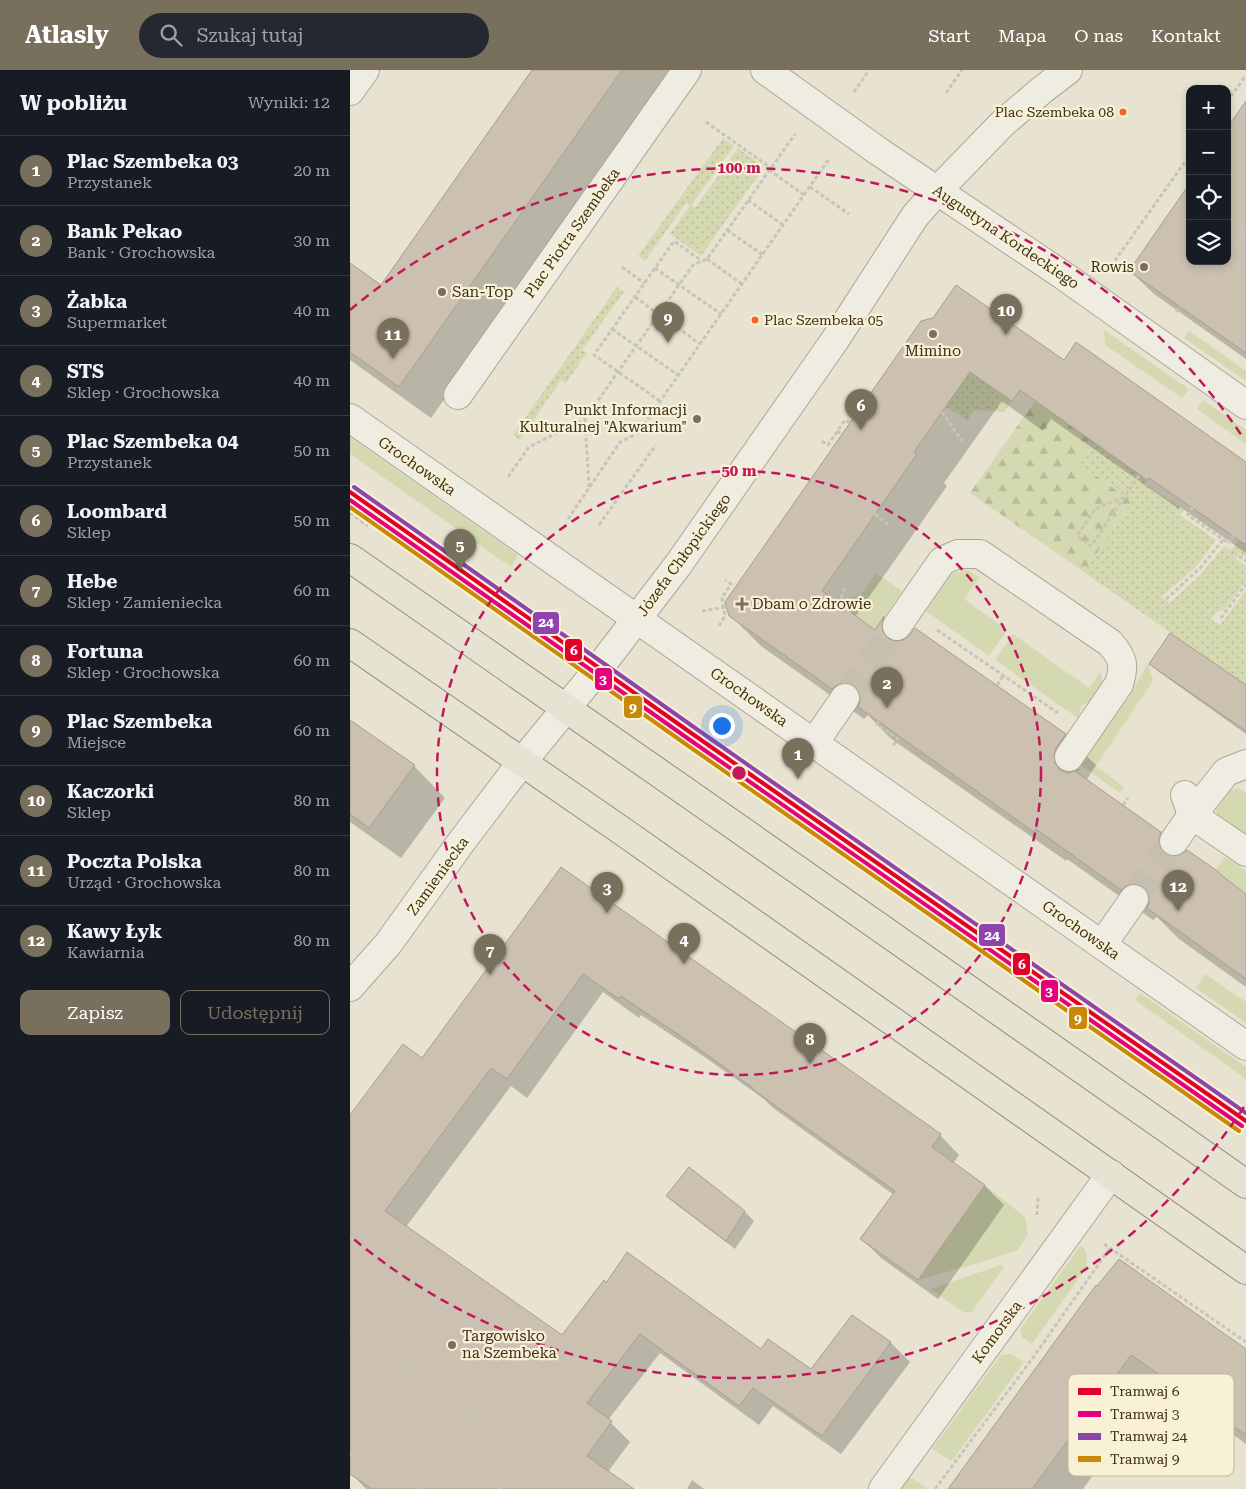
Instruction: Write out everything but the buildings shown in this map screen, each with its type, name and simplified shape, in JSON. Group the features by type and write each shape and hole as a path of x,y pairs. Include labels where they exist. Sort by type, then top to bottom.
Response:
{"main road":[{"path":"350,558 1246,1184"},
{"path":"350,643 1246,1270"}],"street":[{"path":"350,91 365,70"},
{"name":"Plac Piotra Szembeka","path":"458,396 687,70"},
{"name":"Augustyna Kordeckiego","path":"765,70 878,151 1064,276 1246,405"},
{"name":"Józefa Chłopickiego","path":"522,762 637,620 678,565 830,347 915,216 1003,123 1068,70"},
{"name":"Grochowska","path":"350,418 1246,1046"},
{"path":"902,618 942,562 958,554 980,554 1110,642 1120,655 1123,672 1119,684 1069,757"},
{"path":"814,742 845,698"},
{"name":"Zamieniecka","path":"350,987 388,944 522,762"},
{"path":"1174,841 1188,805 1226,772 1246,764"},
{"path":"1188,805 1246,852"},
{"path":"1102,945 1134,899"},
{"name":"Komorska","path":"882,1489 1111,1174"}],"path":[{"path":"854,93 869,70"},
{"path":"946,93 962,70"},
{"path":"1231,96 1246,75"},
{"path":"706,122 804,195"},
{"path":"508,477 529,447 585,419 679,285 693,266 707,259 790,140"},
{"path":"568,519 620,442 638,433 831,157"},
{"path":"1111,266 1186,161"},
{"path":"810,187 849,214"},
{"path":"748,200 784,225"},
{"path":"1231,251 1246,229"},
{"path":"727,230 762,255"},
{"path":"660,401 594,355 674,241 702,261"},
{"path":"707,259 742,284"},
{"path":"1176,312 1188,296 1203,284 1220,265"},
{"path":"1225,265 1226,270"},
{"path":"622,267 644,283"},
{"path":"655,268 721,314"},
{"path":"635,297 700,344"},
{"path":"612,328 678,375"},
{"path":"942,412 962,441"},
{"path":"585,419 589,488"},
{"path":"822,441 828,445 845,420 850,423"},
{"path":"838,431 842,434"},
{"path":"599,526 656,445"},
{"path":"1124,498 1095,509 1077,536 1092,546 1124,498 1140,474"},
{"path":"1193,508 1188,515 1223,540 1228,543 1233,536"},
{"path":"875,514 889,525"},
{"path":"1166,599 1200,568 1223,540"},
{"path":"1239,556 1246,561"},
{"path":"719,626 725,616 722,598 731,584 725,580"},
{"path":"1221,618 1246,584"},
{"path":"840,604 845,588"},
{"path":"702,611 725,608"},
{"path":"902,618 1003,676 1062,716"},
{"path":"997,685 1003,676"},
{"path":"879,722 877,724 898,738 892,747"},
{"path":"1123,805 1128,798"},
{"path":"1075,1224 1246,1342"},
{"path":"350,1237 516,1356 538,1406 514,1441"},
{"path":"935,1489 1032,1359 1110,1248"},
{"path":"350,1330 514,1441 522,1456 500,1489"},
{"path":"350,1456 410,1370"},
{"path":"418,1489 472,1413"}],"green space":[{"path":"723,138 734,146 691,205 695,208 738,148 764,167 701,256 670,234 690,206 686,203 645,261 638,256"},
{"path":"617,287 624,292 582,350 587,353 566,383 561,380 520,440 513,435"},
{"path":"1104,330 1186,387 1188,390 1182,398 1105,345"},
{"path":"1189,331 1246,371 1246,381 1184,338"},
{"path":"970,372 1012,401 1004,412 974,410 967,420 946,407"},
{"path":"1203,400 1246,430 1246,444 1197,409"},
{"path":"1035,401 1092,440 1078,463 1132,501 1084,572 970,493"},
{"path":"350,437 518,555 511,567 350,454"},
{"path":"1092,440 1147,480 1145,484 1184,510 1180,515 1216,540 1196,567 1161,597 1170,603 1203,572 1224,546 1231,550 1239,540 1246,545 1246,558 1239,553 1236,559 1246,566 1246,581 1224,610 1218,611 1211,619 1220,625 1246,590 1245,685 1084,572 1132,501 1078,463"},
{"path":"967,570 980,577 964,599 1007,630 989,656 923,609 940,584 950,574"},
{"path":"876,573 902,591 875,630 845,608 853,596 858,598"},
{"path":"1013,634 1089,688 1100,672 1102,682 1099,693 1092,701 1082,705 1078,718 995,660"},
{"path":"1148,663 1153,681 1096,766 1124,787 1120,793 1081,765 1128,698"},
{"path":"1239,788 1246,793 1246,839 1218,819 1216,810 1229,791"},
{"path":"1224,858 1229,859 1246,871 1246,894 1217,873 1218,871 1216,870"},
{"path":"1205,974 1246,1002 1246,1023 1196,988"},
{"path":"1140,993 1246,1067 1246,1079 1135,1000"},
{"path":"985,1185 1025,1217 1028,1234 1018,1250 918,1280"},
{"path":"1081,1245 1087,1255 1086,1268 1032,1344 1022,1337 1021,1328"},
{"path":"1001,1265 1004,1267 972,1312 963,1312 930,1289"},
{"path":"1011,1354 1024,1362 952,1461 932,1449 1001,1355"},
{"path":"910,1477 928,1489 901,1489"}],"tunnel":[{"path":"845,698 897,626"},
{"path":"1134,899 1174,841"}],"tram line":[{"name":"24","path":"354,487 1246,1113"},
{"name":"6","path":"350,492 1246,1121"},
{"name":"3","path":"350,500 1242,1126"},
{"name":"9","path":"350,507 1239,1131"}],"place":[{"name":"Plac Szembeka 08","path":"1123,112"},
{"name":"Rowis","path":"1144,267"},
{"name":"San-Top","path":"442,292"},
{"name":"Plac Szembeka 05","path":"755,320"},
{"name":"Mimino","path":"933,334"},
{"name":"Kaczorki","path":"1006,335"},
{"name":"Plac Szembeka","path":"668,343"},
{"name":"Poczta Polska","path":"393,359"},
{"name":"Punkt Informacji Kulturalnej \"Akwarium\"","path":"697,419"},
{"name":"Loombard","path":"861,430"},
{"name":"Plac Szembeka 04","path":"460,570"},
{"name":"Dbam o Zdrowie","path":"742,604"},
{"name":"Bank Pekao","path":"887,708"},
{"name":"Plac Szembeka 03","path":"798,779"},
{"name":"Kawy Łyk","path":"1178,911"},
{"name":"Żabka","path":"607,913"},
{"name":"STS","path":"684,964"},
{"name":"Hebe","path":"490,975"},
{"name":"Fortuna","path":"810,1064"},
{"name":"Targowisko na Szembeka","path":"452,1345"}]}
